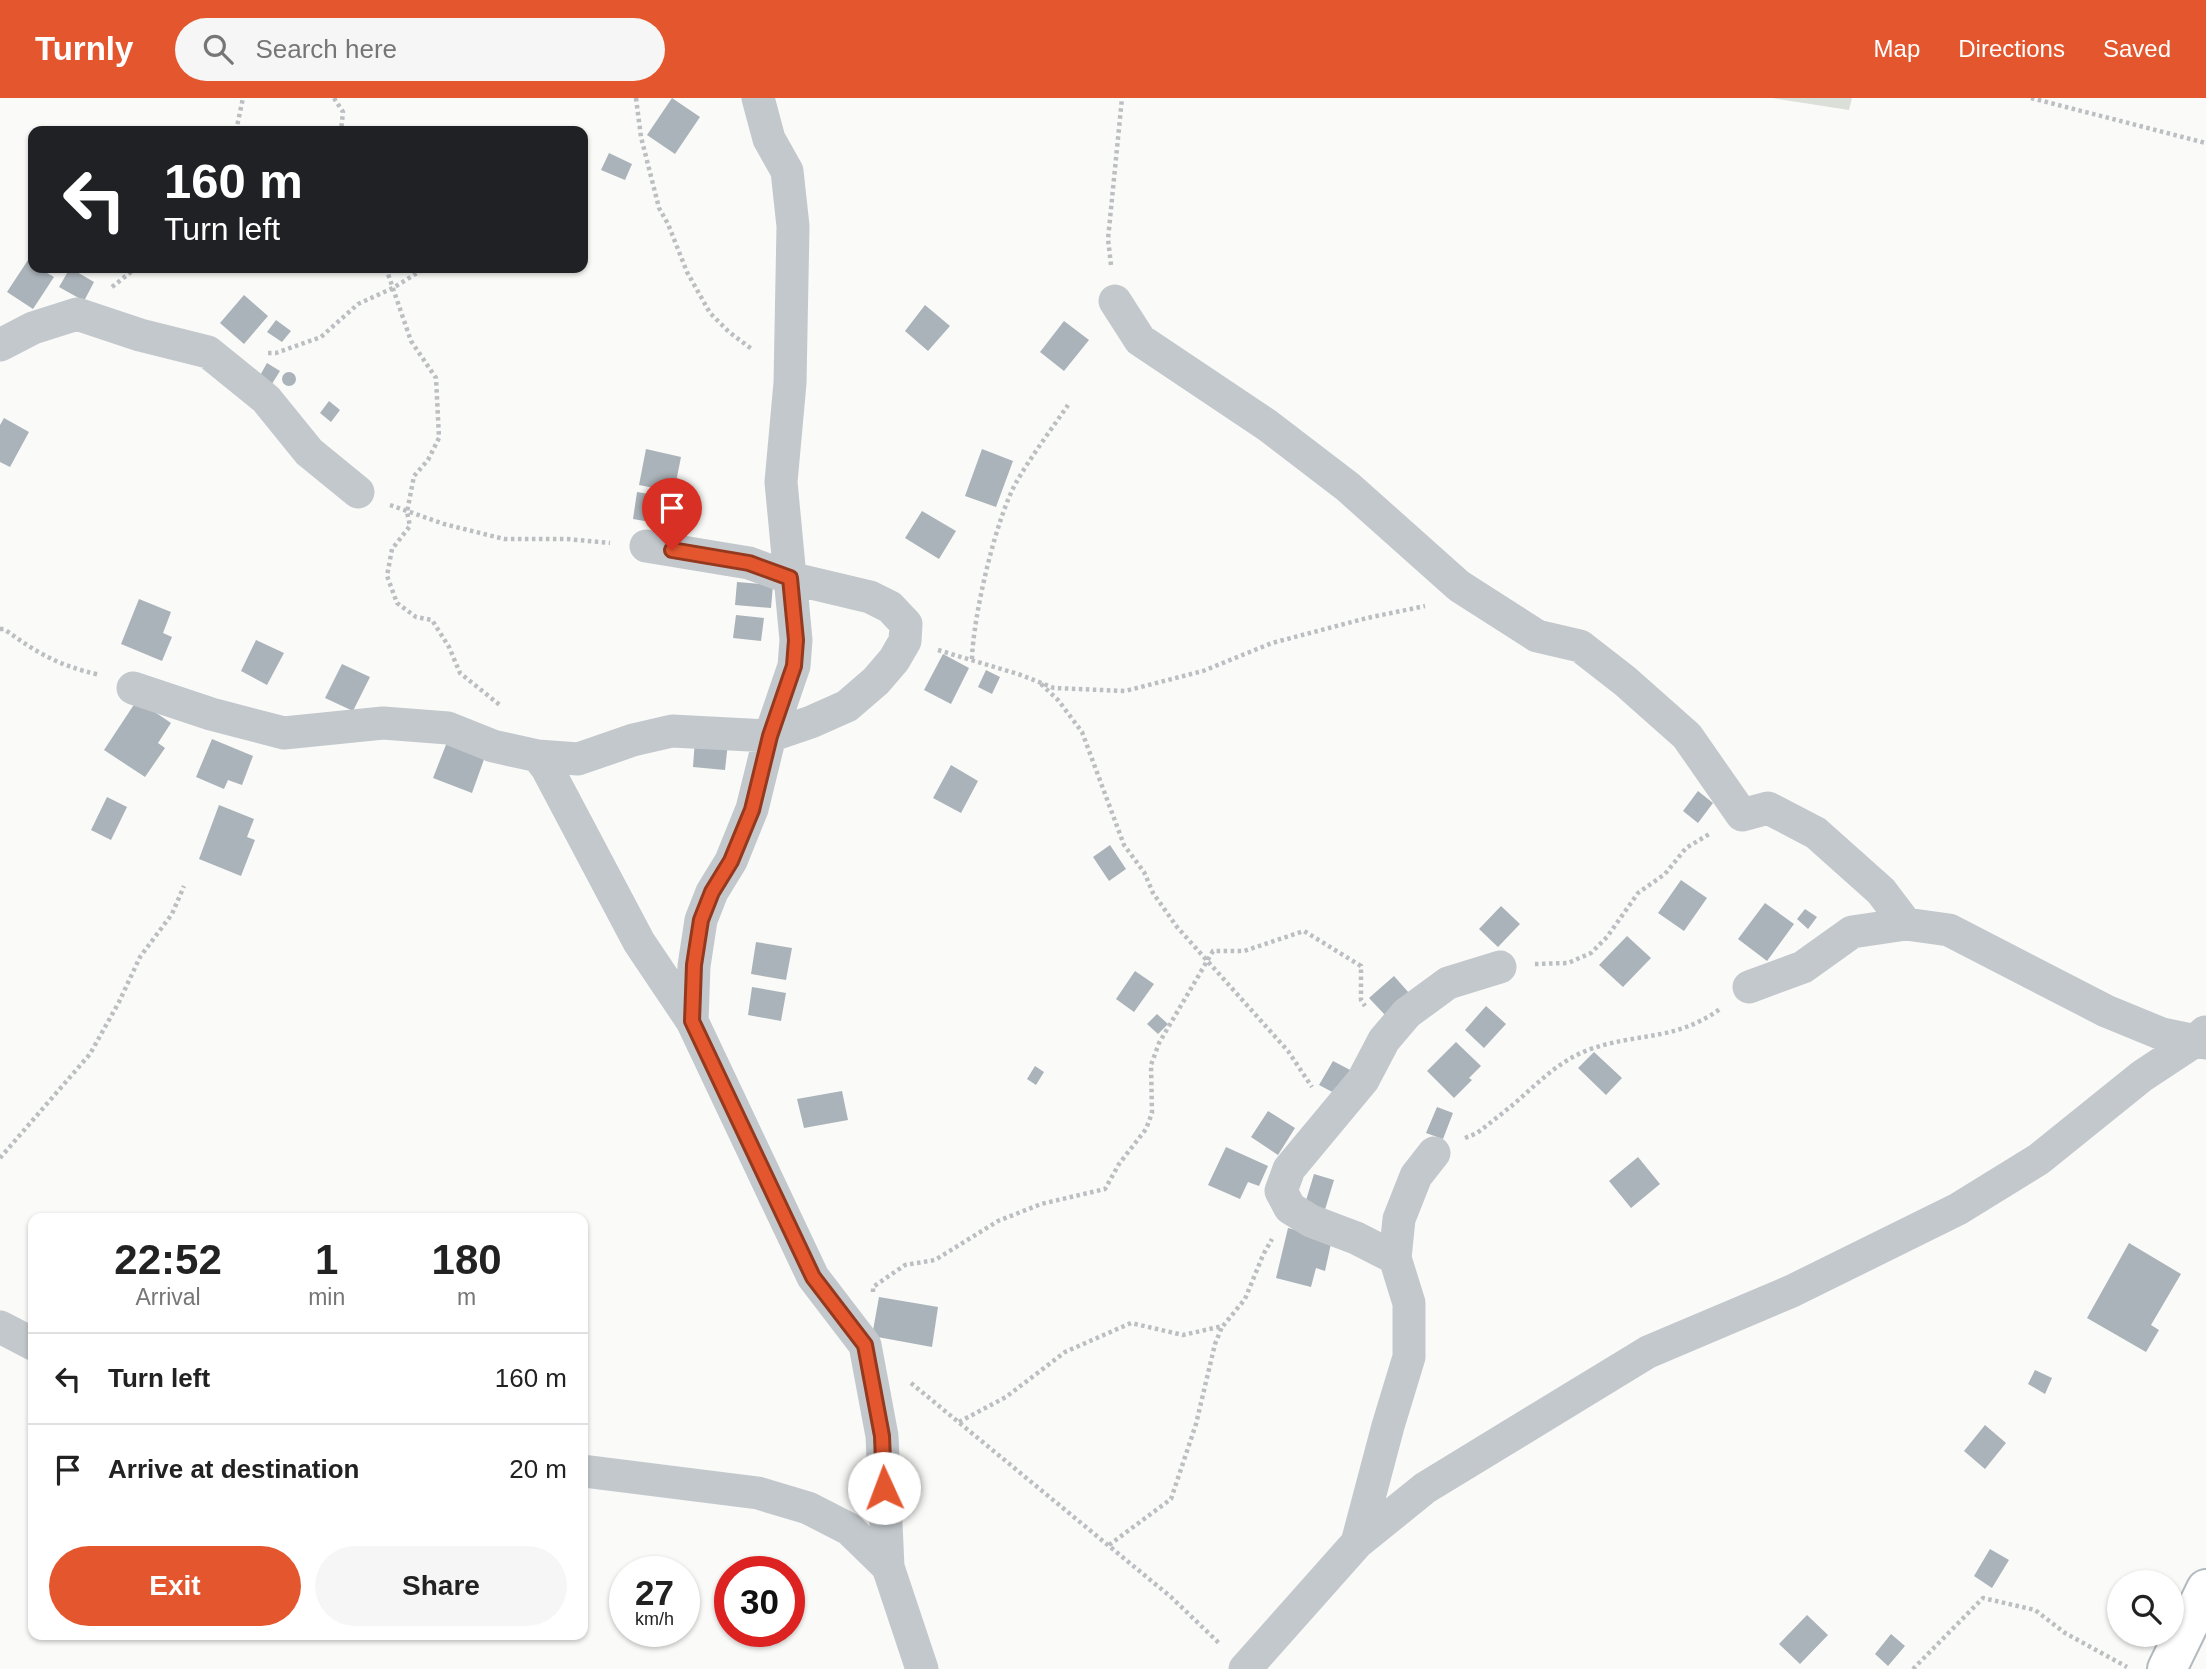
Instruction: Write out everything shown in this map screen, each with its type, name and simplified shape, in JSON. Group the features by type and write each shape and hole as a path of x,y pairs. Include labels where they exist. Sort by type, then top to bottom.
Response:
{"street":[{"path":"692,1021 694,965 701,920 712,892 731,861 752,810 770,736 794,666 796,640 781,482 790,383 793,226 788,171 769,139 758,98"},
{"path":"1115,301 1140,340 1267,425 1348,487 1459,586 1537,636 1580,646 1625,681 1687,736 1742,815 1768,808 1816,834 1881,891 1906,924"},
{"path":"0,345 33,328 77,314 140,335 208,352 266,399 309,452 358,492"},
{"path":"133,688 211,714 284,733 383,723 448,728 493,746 538,756 578,758 633,740 672,731 770,736 811,722 847,706 876,681 894,660 905,640 906,624 890,607 870,597 790,578 749,563 646,546"},
{"path":"538,756 547,768 639,942 692,1021 813,1277 865,1345 882,1436 887,1567 922,1669"},
{"path":"1748,988 1803,967 1852,932 1906,924 1949,930 2106,1011 2162,1034 2202,1038"},
{"path":"1395,1258 1356,1238 1311,1221 1290,1208 1281,1191 1289,1169 1363,1080 1384,1040 1407,1013 1448,983 1500,967"},
{"path":"1245,1669 1357,1543 1425,1488 1648,1352 1792,1291 1958,1209 2039,1159 2142,1076 2202,1038"},
{"path":"1357,1543 1409,1357 1409,1303 1395,1258 1399,1219 1416,1176 1434,1153"},
{"path":"0,1327 28,1341"},
{"path":"588,1472 758,1493 808,1508 849,1529 887,1567"},
{"path":"2168,1669 2206,1589"}],"path":[{"path":"237,126 243,98"},
{"path":"334,98 344,112 342,126"},
{"path":"636,98 641,137 659,208 687,272 710,313 790,383"},
{"path":"1115,301 1108,239 1122,98"},
{"path":"2031,98 2206,143"},
{"path":"388,273 411,341 436,378 439,438 428,460 414,476 407,512 410,526 392,549 387,576 397,603 416,617 432,620 460,673 517,720 534,743 538,756"},
{"path":"208,352 276,353 321,337 358,304 393,288 417,273"},
{"path":"972,659 981,599 999,525 1016,483 1068,405"},
{"path":"358,492 444,524 504,539 567,539 646,546"},
{"path":"905,640 972,659 1054,688 1125,691 1203,671 1272,643 1367,618 1437,604 1493,608"},
{"path":"0,629 4,629 36,652 68,667 105,676 133,688"},
{"path":"1039,682 1058,700 1082,732 1124,845 1144,872 1153,893 1177,927 1288,1051 1314,1090 1342,1105"},
{"path":"1500,967 1568,963 1591,953 1607,937 1637,893 1665,874 1686,848 1742,815"},
{"path":"0,1158 90,1054 140,957 172,914 184,886"},
{"path":"1245,1669 1171,1597 865,1345 873,1287 905,1265 935,1260 998,1221 1041,1204 1105,1189 1119,1164 1146,1129 1153,1113 1151,1065 1159,1043 1213,951 1244,951 1304,931 1361,966 1361,1000 1384,1040"},
{"path":"1434,1153 1477,1133 1557,1065 1588,1050 1679,1031 1701,1023 1748,988"},
{"path":"1109,1545 1171,1499 1196,1424 1215,1345 1223,1326 1245,1299 1263,1255 1290,1208"},
{"path":"959,1422 1006,1397 1065,1352 1131,1323 1183,1335 1223,1326"},
{"path":"1913,1669 1983,1598 2035,1610 2065,1633 2131,1669"}],"shaded area":[{"path":"1772,98 1852,98 1849,110"}],"building":[{"path":"672,98 700,117 675,154 647,135"},
{"path":"609,153 632,164 625,180 601,170"},
{"path":"28,260 28,273 47,273 54,277 33,309 7,292"},
{"path":"67,273 79,273 94,282 84,301 59,287"},
{"path":"244,295 268,316 244,344 220,323"},
{"path":"925,305 950,326 928,351 905,331"},
{"path":"276,320 291,331 282,342 267,332"},
{"path":"1064,321 1089,340 1064,371 1040,352"},
{"path":"267,363 280,371 270,387 258,379"},
{"path":"286,372 292,372 296,379 292,386 286,386 282,382 282,376"},
{"path":"329,401 340,410 331,422 320,413"},
{"path":"4,418 29,432 10,467 0,462 0,425"},
{"path":"646,449 681,457 674,492 639,485"},
{"path":"982,449 1013,461 996,507 965,496"},
{"path":"637,492 661,496 656,523 633,519"},
{"path":"922,511 956,531 939,559 905,538"},
{"path":"737,582 773,585 771,608 735,605"},
{"path":"139,599 171,612 163,633 172,637 162,661 121,644"},
{"path":"736,615 764,618 761,641 733,638"},
{"path":"256,640 284,653 267,685 241,671"},
{"path":"943,654 969,668 951,704 924,690"},
{"path":"342,664 370,677 353,711 325,698"},
{"path":"986,670 1000,677 992,694 978,687"},
{"path":"137,700 171,723 158,743 165,748 145,777 104,750"},
{"path":"449,737 487,751 472,793 433,778"},
{"path":"212,739 253,756 242,785 228,780 224,789 196,777"},
{"path":"695,739 728,743 725,770 693,767"},
{"path":"951,765 978,781 961,813 933,798"},
{"path":"1698,791 1713,803 1698,823 1683,811"},
{"path":"107,797 127,807 111,840 91,830"},
{"path":"219,805 254,819 247,837 255,840 241,876 199,859"},
{"path":"1110,845 1126,869 1109,881 1093,857"},
{"path":"1681,880 1707,898 1684,931 1658,913"},
{"path":"1765,903 1794,924 1767,961 1738,939"},
{"path":"1501,906 1520,924 1498,947 1479,929"},
{"path":"1805,909 1817,917 1808,929 1797,919"},
{"path":"1627,936 1651,958 1623,987 1599,965"},
{"path":"756,942 792,948 786,980 751,974"},
{"path":"1135,971 1154,984 1134,1012 1116,999"},
{"path":"1394,976 1409,993 1385,1015 1369,998"},
{"path":"752,987 786,993 781,1021 748,1015"},
{"path":"1486,1006 1506,1024 1484,1048 1465,1030"},
{"path":"1157,1014 1168,1024 1158,1034 1147,1024"},
{"path":"1456,1042 1481,1066 1469,1078 1472,1080 1454,1098 1427,1071"},
{"path":"1594,1052 1622,1078 1606,1095 1578,1068"},
{"path":"1333,1061 1354,1072 1340,1096 1319,1085"},
{"path":"1035,1066 1044,1072 1036,1085 1027,1079"},
{"path":"842,1091 848,1120 804,1128 797,1099"},
{"path":"1437,1107 1453,1113 1443,1139 1426,1133"},
{"path":"1268,1111 1295,1128 1278,1155 1251,1137"},
{"path":"1226,1147 1268,1166 1259,1186 1248,1182 1240,1199 1208,1185"},
{"path":"1638,1157 1660,1184 1631,1208 1609,1181"},
{"path":"1314,1174 1334,1180 1324,1213 1304,1207"},
{"path":"1288,1228 1332,1239 1325,1271 1316,1268 1311,1287 1276,1278"},
{"path":"2129,1243 2181,1274 2151,1325 2159,1330 2146,1352 2087,1318"},
{"path":"879,1297 938,1307 932,1347 872,1336"},
{"path":"2035,1370 2052,1378 2045,1394 2028,1384"},
{"path":"1985,1425 2006,1443 1985,1469 1964,1451"},
{"path":"1990,1549 2009,1560 1992,1588 1974,1576"},
{"path":"1807,1615 1828,1635 1800,1664 1779,1644"},
{"path":"1891,1634 1905,1646 1888,1666 1875,1654"}],"route":[{"path":"672,550 749,563 790,578 796,640 794,666 770,736 752,810 731,861 712,892 701,920 694,965 692,1021 813,1277 865,1345 882,1436 884,1488"}]}
